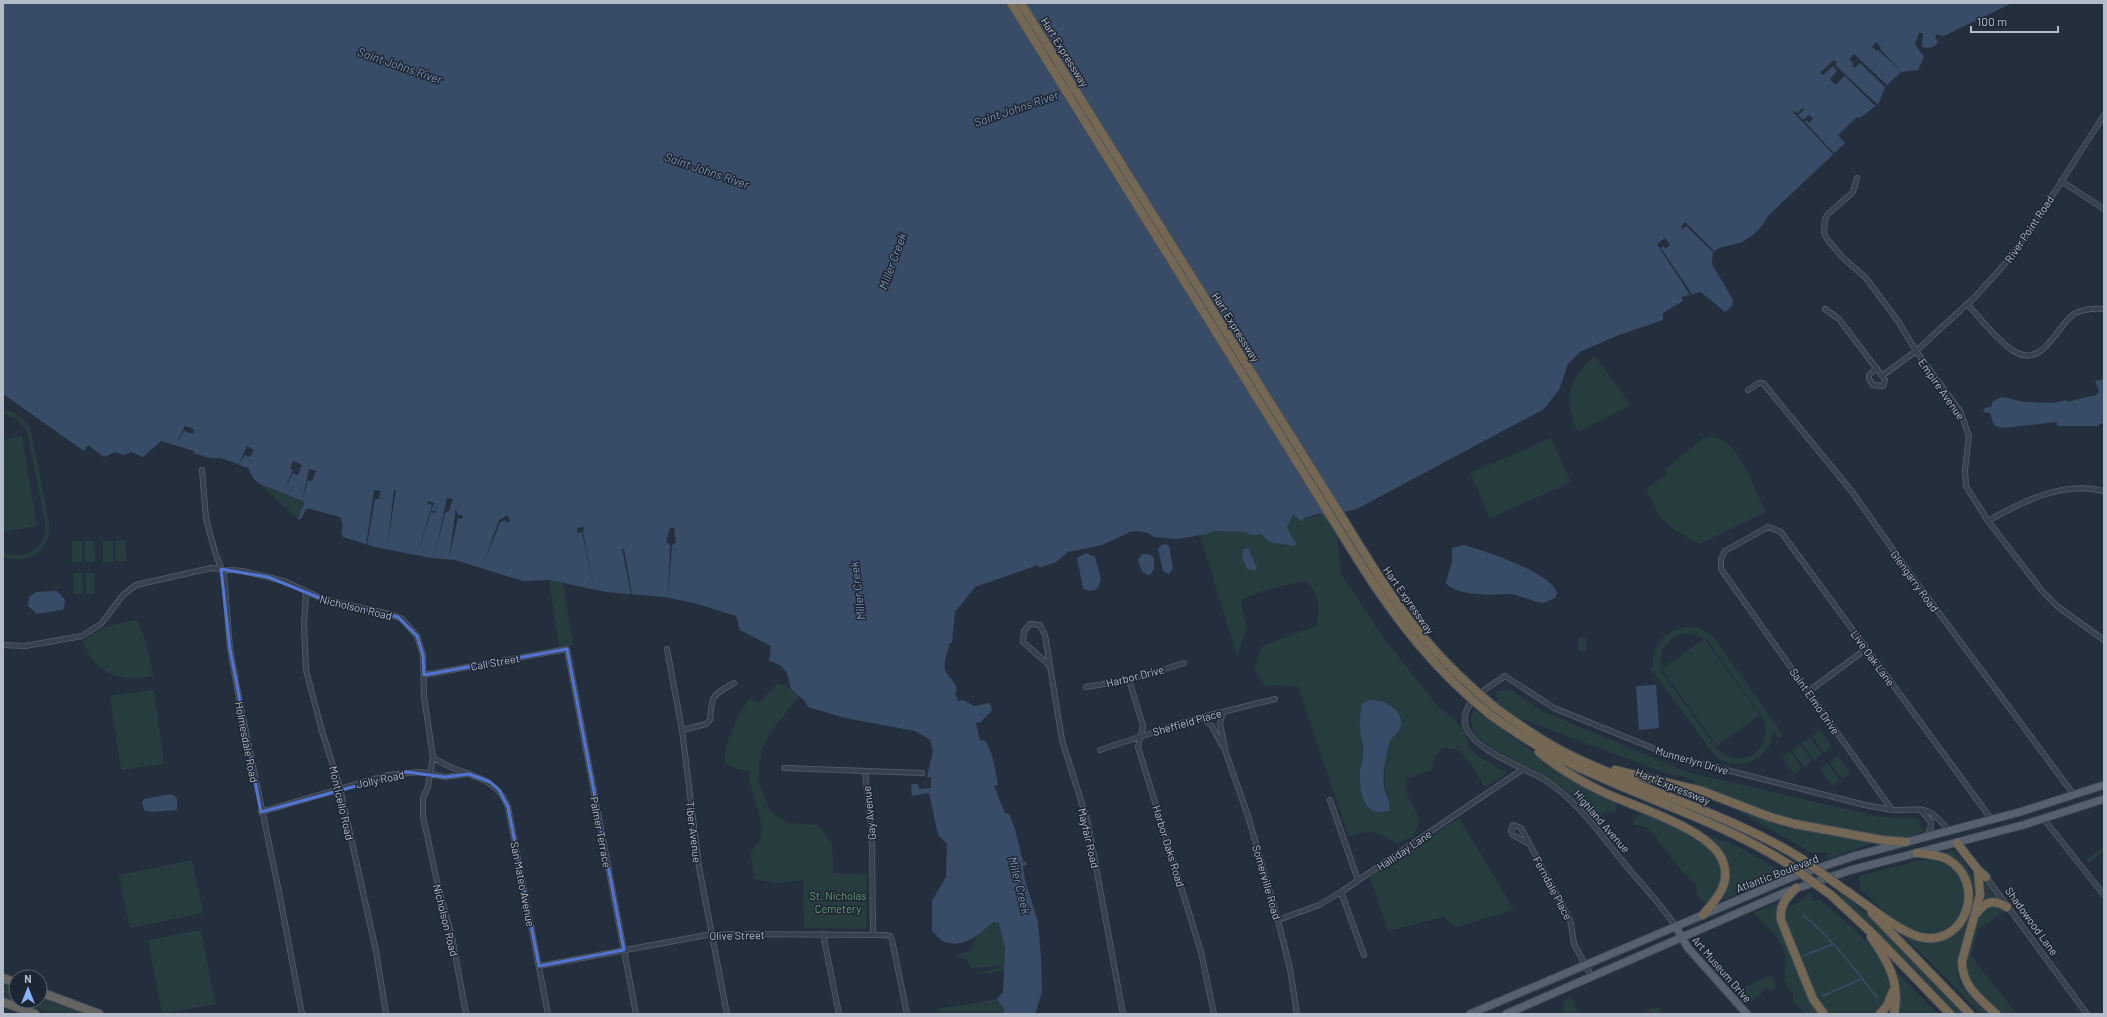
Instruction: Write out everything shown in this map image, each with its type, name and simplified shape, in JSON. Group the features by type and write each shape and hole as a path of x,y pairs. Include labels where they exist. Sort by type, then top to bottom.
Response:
{"highway":[{"name":"Hart Expressway","path":"1011,3 1386,604 1411,638 1436,666 1494,712 1545,741 1586,762 1735,823 1802,859 1845,890 1884,924 1970,1014"},
{"name":"Hart Expressway","path":"1021,3 1390,595 1416,630 1443,662 1516,733 1585,771 1731,832 1788,864 1831,895 1852,914 1950,1014"},
{"path":"1516,733 1551,761 1585,782 1679,825 1709,841 1716,848 1725,865 1724,884 1719,895 1702,915"},
{"path":"1586,762 1702,791 1781,821 1882,840 1906,842"},
{"name":"Shadowood Lane","path":"1957,843 1978,870 1986,877"},
{"path":"1845,890 1912,934 1930,938 1946,934 1960,924 1964,916 1969,900 1968,885 1962,872 1952,863 1935,855 1917,853"},
{"path":"1978,870 1980,895 1977,913 1962,961 1963,976 1972,991 1996,1014"},
{"path":"1796,888 1787,897 1781,908 1781,920 1813,999 1824,1014"},
{"path":"1977,913 1981,906 1991,902 1997,902 2007,907"},
{"path":"1852,914 1885,957 1894,978 1896,998 1894,1014"},
{"path":"1880,1014 1890,999 1894,978"},
{"path":"48,995 99,1014"},
{"path":"3,1002 35,1014"}],"main road":[{"name":"Atlantic Boulevard","path":"1470,1014 1586,966 1792,877 1906,842 1992,820 2104,785"},
{"name":"Atlantic Boulevard","path":"1506,1014 1796,888 1851,870 1957,843 2103,801"},
{"path":"1949,831 1957,843"},
{"name":"Highland Avenue","path":"1676,927 1682,937"},
{"name":"Art Museum Drive","path":"1682,937 1688,948 1747,1014"}],"street":[{"name":"River Point Road","path":"1877,368 1869,376 1870,382 1873,385 1883,386 1885,380 1882,376 1916,351 1967,304 2003,266 2015,251 2104,115"},
{"name":"Empire Avenue","path":"1858,178 1853,192 1828,214 1823,225 1824,232 1842,257 1866,278 1898,321 1916,351 1964,420 1968,436 1965,470 1966,486 1988,520 2042,592 2056,606 2104,640"},
{"path":"2061,181 2104,209"},
{"path":"1967,304 2013,350 2024,354 2033,354 2049,345 2064,324 2075,314 2090,309 2104,309"},
{"path":"1825,309 1839,319 1882,376"},
{"name":"Glengarry Road","path":"1748,390 1759,383 1767,386 1813,443 1852,493 1922,591 2074,795"},
{"name":"Holmesdale Road","path":"202,470 208,527 224,575 230,649 302,1014"},
{"path":"1988,520 2019,503 2048,493 2092,488 2104,491"},
{"name":"Live Oak Lane","path":"1741,541 1768,527 1781,532 1992,820"},
{"name":"Saint Elmo Drive","path":"1741,541 1726,551 1721,559 1721,569 1892,810"},
{"name":"Nicholson Road","path":"3,645 25,646 82,636 102,624 123,595 136,585 211,568 242,571 268,576 286,582 326,600 390,614 402,619 417,636 423,654 424,697 433,757 430,775 423,798 423,816 437,882 452,937 466,1014"},
{"name":"Monticello Road","path":"306,592 304,625 306,670 322,731 340,788 376,951 386,1014"},
{"name":"Mayfair Road","path":"1049,665 1024,642 1024,631 1030,624 1037,624 1043,629 1062,740 1088,823 1123,1014"},
{"name":"Call Street","path":"424,675 567,649"},
{"name":"Palmer Terrace","path":"567,649 636,1014"},
{"name":"Tiber Avenue","path":"667,649 682,730 698,867 727,1014"},
{"path":"1809,691 1866,649"},
{"name":"Harbor Drive","path":"1086,687 1129,680 1184,663"},
{"name":"Highland Avenue","path":"1505,676 1475,697 1468,708 1465,725 1470,734 1479,744 1544,780 1574,802 1676,927"},
{"name":"Munnerlyn Drive","path":"1505,676 1554,708 1660,751 1717,768 1866,805 1892,810"},
{"name":"Harbor Oaks Road","path":"1129,680 1143,726 1138,747 1201,952 1214,1014"},
{"path":"682,730 706,724 710,720 712,700 716,693 734,683"},
{"name":"Sheffield Place","path":"1100,750 1201,717 1275,699"},
{"name":"Somerville Road","path":"1224,712 1220,724 1226,753 1248,816 1278,920 1290,969 1297,1014"},
{"name":"Somerville Road","path":"1201,717 1212,726 1226,753"},
{"name":"San Mateo Avenue","path":"433,757 451,769 490,782 499,790 508,807 548,1014"},
{"name":"Gay Avenue","path":"784,768 865,771 872,838 873,934"},
{"name":"Halliday Lane","path":"1278,920 1319,905 1342,892 1523,769"},
{"path":"865,771 922,774"},
{"name":"Jolly Road","path":"261,812 388,775 407,772 430,775"},
{"path":"430,775 445,778 469,774"},
{"path":"1330,800 1358,880"},
{"path":"1892,810 1921,810 1935,814 1949,831"},
{"path":"1921,810 1931,822 1930,831 1923,838"},
{"path":"2043,818 2104,895"},
{"name":"Ferndale Place","path":"1529,844 1568,916 1571,923 1572,940 1592,977"},
{"name":"Shadowood Lane","path":"1986,877 2087,1014"},
{"path":"1342,892 1364,955"},
{"name":"Olive Street","path":"539,966 712,934 873,934 890,936 907,1014"},
{"path":"823,934 839,1014"}],"highlighted area":[{"path":"221,569 268,577 325,600 398,617 417,636 423,655 424,675 567,649 624,950 539,966 508,807 499,790 490,782 469,774 445,777 407,772 261,812 230,649"}],"green space":[{"path":"1595,356 1631,405 1578,432 1570,410 1570,391 1578,373"},
{"path":"3,410 20,416 31,431 49,522 49,532 43,547 30,557 22,559 4,557 3,551 19,555 26,554 39,546 45,532 45,523 27,432 17,419 3,414"},
{"path":"22,436 37,526 3,532 3,439"},
{"path":"1714,437 1723,440 1732,447 1739,457 1752,480 1766,512 1700,544 1666,523 1656,510 1646,489 1667,474 1665,470 1702,439"},
{"path":"1551,438 1571,482 1490,518 1470,473"},
{"path":"260,484 303,501 305,504 298,519"},
{"path":"1321,513 1328,522 1336,527 1341,574 1386,641 1435,703 1464,729 1469,747 1479,757 1508,773 1485,788 1475,770 1460,751 1444,747 1435,756 1432,770 1407,779 1406,790 1420,822 1413,836 1397,844 1379,834 1369,832 1349,837 1298,687 1264,685 1254,668 1262,646 1316,626 1318,602 1317,597 1311,587 1307,582 1281,586 1241,601 1247,629 1237,655 1200,536 1215,531 1246,532 1248,534 1256,535 1261,533 1292,537 1287,527 1293,514 1307,517 1315,517","holes":["1376,700 1392,707 1398,734 1390,740 1384,770 1385,785 1390,800 1360,772 1363,753 1360,728"]},
{"path":"125,540 126,561 116,561 116,541"},
{"path":"72,541 82,541 82,562 72,562"},
{"path":"85,541 94,541 95,562 85,562"},
{"path":"103,541 113,541 113,562 103,562"},
{"path":"73,573 82,573 83,594 73,594"},
{"path":"85,573 95,573 95,594 86,594"},
{"path":"549,580 563,583 573,645 559,647"},
{"path":"134,620 139,623 148,649 153,676 131,678 110,673 94,661 83,641 105,627"},
{"path":"1685,627 1697,627 1712,635 1783,735 1778,738 1773,730 1767,749 1753,761 1735,764 1725,762 1716,757 1651,669 1653,667 1653,659 1657,646 1666,636","holes":["1683,633 1695,634 1708,641 1764,719 1766,730 1764,739 1760,747 1747,757 1738,759 1728,757 1719,751 1662,673 1660,660 1661,654 1667,643 1677,635"]},
{"path":"1586,637 1587,651 1579,652 1578,638"},
{"path":"1704,639 1760,715 1717,746 1662,669"},
{"name":"St. Nicholas Cemetery","path":"778,683 791,689 800,696 774,727 761,750 758,781 770,810 787,823 818,825 832,844 833,873 867,874 866,929 804,928 803,880 776,883 755,879 750,853 761,838 761,822 749,779 749,771 736,769 725,764 726,747 732,730 749,698 759,703"},
{"path":"154,690 164,764 121,770 110,696"},
{"path":"1511,690 1540,710 1687,772 1880,817 1913,818 1919,820 1921,829 1928,828 1915,835 1888,838 1791,820 1766,813 1694,784 1692,780 1678,775 1676,777 1516,717 1497,704 1496,691"},
{"path":"1474,709 1553,766 1596,792 1598,795 1618,804 1615,812 1606,811 1596,821 1586,813 1559,785 1491,748 1473,731 1471,717"},
{"path":"1820,730 1832,747 1824,753 1812,736"},
{"path":"1810,737 1822,754 1814,760 1802,743"},
{"path":"1800,744 1812,761 1804,767 1792,750"},
{"path":"1790,751 1802,768 1794,774 1782,757"},
{"path":"1838,756 1850,773 1842,779 1830,762"},
{"path":"1828,763 1840,780 1832,786 1820,769"},
{"path":"1736,806 1873,841 1873,843 1824,860 1828,853 1812,853 1735,809"},
{"path":"1645,813 1705,842 1717,858 1720,864 1722,878 1721,884 1718,892 1706,905 1698,895 1696,885 1682,871 1648,828 1633,824 1637,815"},
{"path":"1459,818 1514,910 1456,927 1443,917 1388,931 1370,877"},
{"path":"1705,834 1737,846 1774,867 1776,878 1722,900 1721,897 1726,861 1720,849"},
{"path":"2104,847 2104,852 2088,863 2086,860"},
{"path":"1954,850 1971,872 1976,891 1976,900 1973,900 1968,920 1970,921 1959,951 1957,972 1966,991 1989,1014 1981,1014 1900,932 1908,936 1953,932 1972,892 1945,855 1945,853"},
{"path":"1929,859 1948,865 1949,864 1958,872 1966,888 1966,899 1964,909 1951,926 1932,934 1921,934 1905,927 1860,889 1860,876"},
{"path":"192,860 203,913 130,928 119,875"},
{"path":"1985,879 2001,901 1984,900"},
{"path":"1810,892 1812,895 1811,901 1820,900 1847,922 1875,952 1885,968 1890,984 1887,1000 1875,1014 1828,1014 1816,999 1784,918 1786,905 1790,906 1796,904"},
{"path":"1841,892 1874,920 1965,1014 1956,1014 1865,920 1836,894 1841,894"},
{"path":"1776,903 1780,903 1778,907 1821,1014 1805,1014 1793,1001 1793,994 1784,981 1786,958 1784,950 1775,935 1754,913"},
{"path":"1994,905 2006,910 1978,930 1971,956 2017,1014 2001,1014 1977,988 1968,969 1970,948 1980,914 1982,910"},
{"path":"996,921 1002,930 1004,971 981,974 980,973 1002,967 972,968 966,959 956,957 957,954 970,951 977,936"},
{"path":"201,930 215,1004 162,1014 148,940"},
{"path":"1897,972 1938,1014 1898,1014 1901,990"},
{"path":"1769,975 1776,984 1775,988 1771,991 1767,988 1751,1002 1743,993 1746,987"},
{"path":"3,984 8,986 8,998 3,996"},
{"path":"1569,997 1574,1001 1578,1014 1563,1014 1565,1000"},
{"path":"997,999 1006,1010 1002,1014 944,1014 938,1009"},
{"path":"48,1001 84,1014 53,1014 39,1009 48,1009"},
{"path":"1658,1007 1662,1014 1642,1014 1652,1008"}],"water":[{"path":"3,3 2012,3 1946,35 1941,36 1937,34 1935,37 1938,42 1932,47 1922,47 1923,33 1919,33 1915,44 1924,57 1918,70 1901,72 1885,87 1879,103 1860,118 1857,117 1838,135 1845,143 1768,216 1754,234 1742,242 1723,247 1713,252 1712,264 1733,300 1732,306 1725,312 1701,292 1681,297 1683,301 1663,313 1663,320 1619,335 1580,352 1568,364 1559,390 1544,409 1355,510 1346,511 1342,521 1336,527 1328,522 1321,513 1304,518 1302,522 1293,514 1287,527 1296,542 1295,546 1269,542 1261,534 1248,534 1246,532 1215,531 1207,534 1177,539 1154,537 1148,533 1138,531 1130,532 1102,545 1068,552 1056,562 1039,568 1038,565 975,587 955,612 952,643 950,643 947,653 945,669 955,685 957,691 955,692 958,701 963,700 974,706 990,703 992,710 981,722 976,723 980,741 984,740 992,756 998,785 994,786 1005,813 1009,814 1015,829 1023,862 1026,862 1026,865 1023,866 1025,880 1038,922 1041,957 1042,992 1035,1014 1002,1014 1005,1010 997,999 1003,992 1005,948 999,923 993,922 977,936 957,944 943,941 932,931 932,901 946,877 947,844 938,835 929,793 912,796 911,784 918,784 919,789 931,788 931,777 927,777 933,751 930,740 915,731 845,718 808,707 805,701 791,689 785,670 779,665 769,661 771,646 740,630 736,616 694,603 664,597 606,592 549,580 523,581 455,560 431,558 375,547 343,537 341,533 343,525 340,517 307,508 300,520 298,519 304,504 303,501 260,484 254,479 248,468 221,458 210,458 193,453 194,451 161,441 143,457 131,452 124,455 115,452 104,457 88,445 84,451 3,394"},
{"path":"2104,379 2104,423 2099,424 2099,426 2057,426 2057,422 2002,428 1994,425 1990,413 1983,412 1985,408 1991,407 1993,401 2002,397 2024,402 2054,403 2067,400 2067,402 2096,395 2099,391 2095,381"},
{"path":"1166,544 1169,546 1173,568 1169,574 1163,571 1158,549 1161,545"},
{"path":"1464,545 1516,563 1543,577 1552,585 1557,593 1555,598 1544,603 1511,594 1475,594 1451,587 1446,583 1452,561 1452,548"},
{"path":"1248,548 1257,568 1254,571 1247,569 1243,559 1243,551 1244,549"},
{"path":"1086,553 1095,557 1101,579 1099,586 1091,591 1083,588 1077,558"},
{"path":"1142,554 1149,554 1154,558 1154,569 1150,575 1143,572 1140,568 1138,560"},
{"path":"57,591 65,600 64,609 37,614 28,606 29,597 36,592"},
{"path":"1656,685 1659,728 1639,730 1636,686"},
{"path":"1368,700 1377,700 1385,703 1398,712 1401,718 1401,725 1398,733 1390,740 1384,768 1384,785 1390,810 1381,812 1368,808 1364,802 1360,787 1360,771 1363,750 1360,719 1362,704"},
{"path":"171,794 177,798 177,810 152,812 144,810 142,802 144,799"}],"pier":[{"path":"1876,42 1881,47 1880,49 1902,72 1878,50 1877,51 1872,47"},
{"path":"1854,54 1887,85 1885,87 1860,63 1855,68 1852,65 1853,63 1849,59"},
{"path":"1834,60 1837,63 1835,65 1877,104 1875,106 1845,76 1835,85 1830,79 1837,71 1833,66 1823,75 1820,73"},
{"path":"1803,108 1804,110 1798,115 1803,120 1809,115 1813,119 1809,123 1806,120 1805,122 1834,153 1833,154 1793,112 1794,111 1797,113"},
{"path":"1685,222 1714,251 1713,252 1686,226 1683,229 1681,226"},
{"path":"1665,238 1670,245 1665,249 1664,246 1661,248 1692,294 1690,295 1657,244"},
{"path":"185,426 194,429 193,434 184,431 176,445"},
{"path":"247,446 254,450 250,457 245,455 238,466"},
{"path":"293,461 302,465 298,475 293,473 282,495 293,470 290,469"},
{"path":"309,469 316,471 312,481 308,480 302,502"},
{"path":"374,490 381,491 379,499 375,499 366,545"},
{"path":"394,490 396,490 387,549"},
{"path":"447,498 453,499 449,511 445,513 434,558"},
{"path":"428,501 434,503 431,511 435,511 438,505 435,513 431,512 417,554 432,505 427,503"},
{"path":"456,508 457,514 463,516 462,519 458,518 449,559"},
{"path":"508,515 510,521 506,523 505,520 500,523 482,567 499,520"},
{"path":"584,527 583,532 594,590 582,532 577,533 577,528"},
{"path":"670,528 674,528 676,542 672,545 668,598 670,545 666,542"},
{"path":"622,549 624,549 632,594 631,594"}],"waterway":[{"path":"1803,915 1824,934 1877,997"},
{"path":"1803,956 1833,944"},
{"path":"1822,996 1862,979"}],"water label":[{"name":"Saint Johns River","path":"400,65"},
{"name":"Saint Johns River","path":"1016,108"},
{"name":"Saint Johns River","path":"707,170"},
{"name":"Miller Creek","path":"892,261"},
{"name":"Miller Creek","path":"857,591"},
{"name":"Miller Creek","path":"1020,885"}]}
